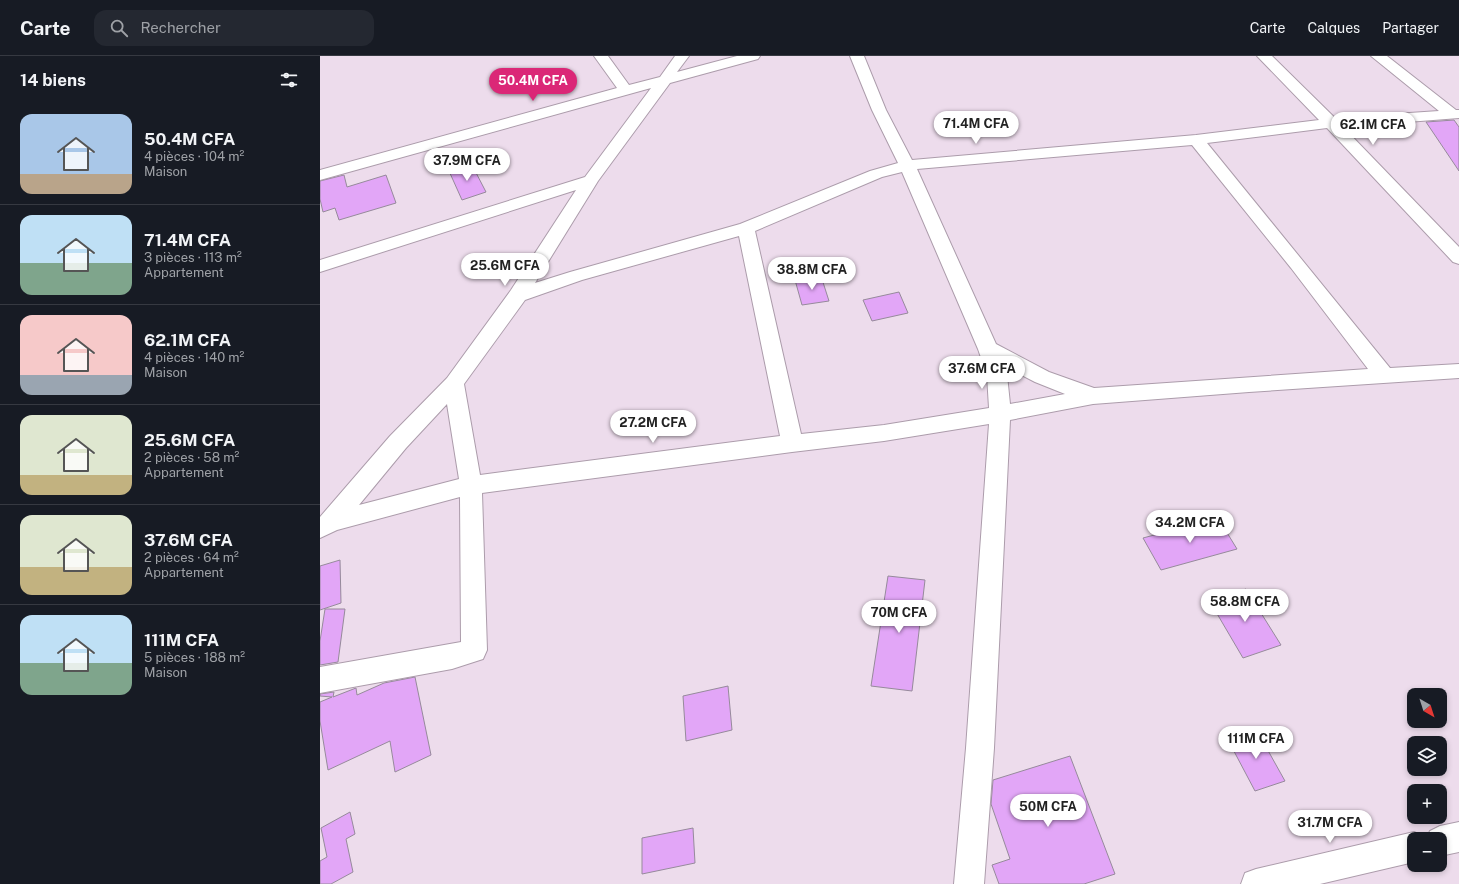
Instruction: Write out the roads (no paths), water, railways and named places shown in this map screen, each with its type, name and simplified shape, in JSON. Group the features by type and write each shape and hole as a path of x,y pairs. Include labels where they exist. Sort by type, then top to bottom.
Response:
{"street":[{"path":"601,56 626,90"},
{"path":"325,525 398,442 454,383 518,295 591,180 682,56"},
{"path":"320,175 753,56"},
{"path":"857,56 879,110 907,165 947,253 997,375 1000,414 980,748 969,884"},
{"path":"1264,56 1331,123 1459,258"},
{"path":"1378,56 1456,114"},
{"path":"518,295 576,276 746,228 876,174 907,165 1196,140 1331,123 1456,114"},
{"path":"1196,140 1297,264 1385,376"},
{"path":"320,266 591,180"},
{"path":"746,228 792,444"},
{"path":"988,350 1042,377 1093,396"},
{"path":"325,525 471,485 884,433 1000,414 1093,396 1249,384 1459,371"},
{"path":"320,680 452,657 474,650 471,485 454,383"},
{"path":"1447,840 1459,837"},
{"path":"1256,884 1407,849"}]}
